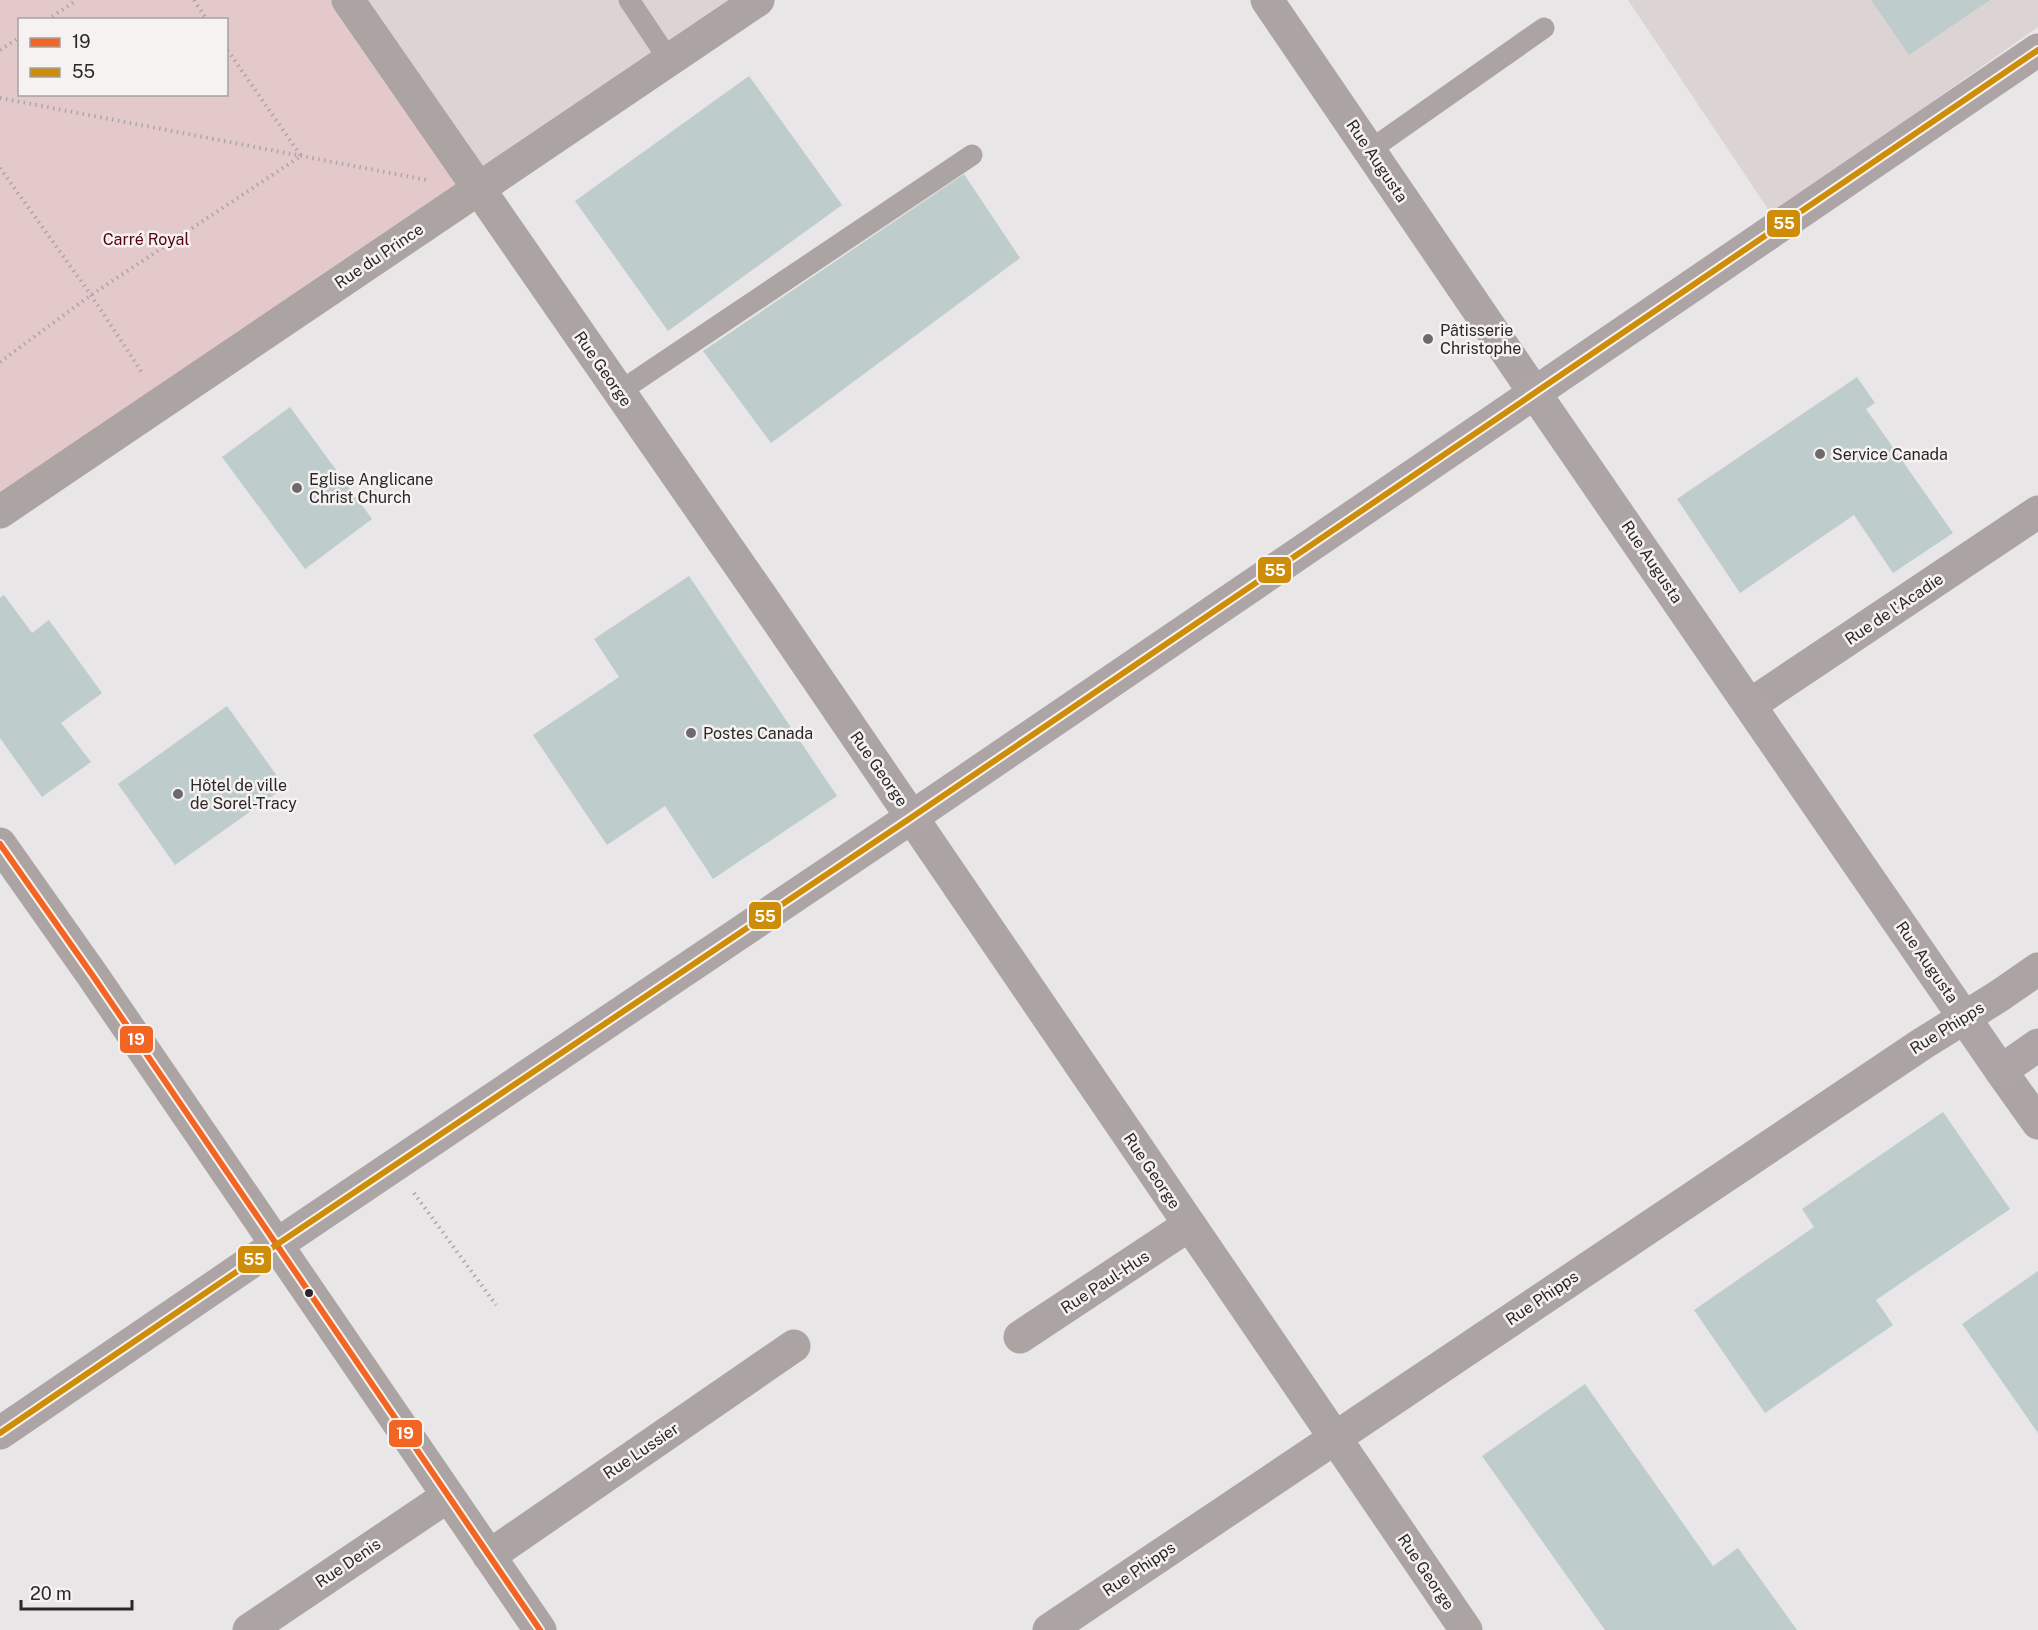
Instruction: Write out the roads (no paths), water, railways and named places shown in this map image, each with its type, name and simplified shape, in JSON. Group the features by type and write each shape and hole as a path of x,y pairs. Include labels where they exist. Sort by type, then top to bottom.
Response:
{"main road":[{"path":"0,1433 912,817 2038,50"},
{"name":"Rue Augusta","path":"1534,392 2001,1071"},
{"path":"2001,1071 2038,1045"}],"street":[{"name":"Rue George","path":"348,0 912,817 1466,1630"},
{"name":"Rue du Prince","path":"0,512 758,0"},
{"name":"Rue Augusta","path":"1266,0 1534,392"},
{"name":"Rue de l'Acadie","path":"1750,705 2038,512"},
{"path":"0,844 277,1244 540,1630"},
{"name":"Rue Phipps","path":"1049,1630 1922,1044 2038,969"},
{"name":"Rue Augusta","path":"2001,1071 2038,1123"},
{"name":"Rue Paul-Hus","path":"1020,1337 1189,1226"},
{"name":"Rue Lussier","path":"489,1556 794,1347"},
{"name":"Rue Denis","path":"249,1630 448,1496"}],"lane":[{"path":"629,0 669,60"},
{"path":"1370,150 1544,28"},
{"path":"619,392 972,155"}],"place":[{"name":"Pâtisserie Christophe","path":"1428,339"},
{"name":"Service Canada","path":"1820,454"},
{"name":"Eglise Anglicane Christ Church","path":"297,488"},
{"name":"Postes Canada","path":"691,733"},
{"name":"Hôtel de ville de Sorel-Tracy","path":"178,794"}],"park label":[{"name":"Carré Royal","path":"146,239"}]}
